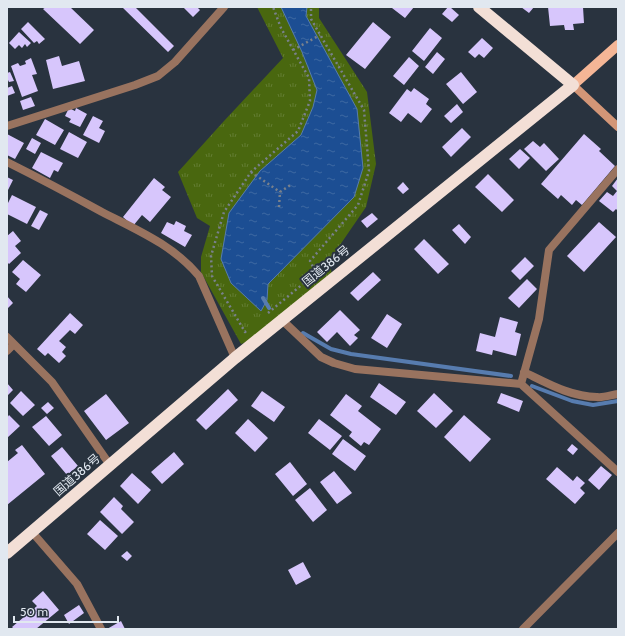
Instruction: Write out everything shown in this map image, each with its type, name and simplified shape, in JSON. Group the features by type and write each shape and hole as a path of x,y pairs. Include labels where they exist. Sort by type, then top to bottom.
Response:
{"highway":[{"path":"479,7 573,85"},
{"name":"国道386号","path":"7,553 235,358 573,85"}],"main road":[{"path":"618,45 573,85 618,127"}],"street":[{"path":"7,126 135,85 158,76 175,62 224,7"},
{"path":"7,162 149,235 178,255 198,276 235,358"},
{"path":"520,384 539,319 550,250 618,169"},
{"path":"282,320 321,357 334,363 355,369 520,384 618,472"},
{"path":"7,337 52,382 110,465"},
{"path":"7,351 14,344"},
{"path":"524,372 551,385 575,394 597,398 618,394"},
{"path":"32,532 77,584 101,629"},
{"path":"523,629 618,533"}],"path":[{"path":"249,329 245,332 212,276 211,256 224,212 251,172 298,132 310,101 309,78 281,28 273,7"},
{"path":"264,316 316,273 310,261 358,205 369,171 364,110 311,19 311,7"},
{"path":"293,50 320,35"},
{"path":"251,172 280,192"},
{"path":"280,192 292,184"},
{"path":"279,207 280,192"}],"green space":[{"path":"257,7 319,7 319,18 367,92 376,164 366,207 329,261 332,274 249,341 241,344 201,272 201,257 210,226 197,218 178,172 283,58"}],"water":[{"path":"281,7 307,7 306,16 357,109 363,168 354,197 268,284 267,300 261,311 231,283 221,259 229,213 260,171 301,135 313,107 317,90 302,52"}],"building":[{"path":"46,7 70,7 94,30 80,44 43,9"},
{"path":"122,7 135,7 174,46 168,52"},
{"path":"183,7 197,7 200,10 193,17"},
{"path":"414,7 405,18 392,8"},
{"path":"448,7 459,15 452,22 442,14"},
{"path":"521,7 534,7 529,13"},
{"path":"548,7 583,7 584,23 573,24 574,30 565,30 564,25 550,26"},
{"path":"28,22 45,39 39,44 37,41 34,43 21,29"},
{"path":"373,22 391,37 365,69 346,55"},
{"path":"430,28 442,38 424,61 412,51"},
{"path":"19,32 31,43 27,47 25,44 22,48 19,45 15,49 9,43"},
{"path":"482,38 493,48 484,58 479,54 475,58 468,52"},
{"path":"437,52 445,59 433,74 425,67"},
{"path":"59,56 62,66 79,61 85,81 53,89 46,60"},
{"path":"409,57 419,66 404,85 393,76"},
{"path":"31,58 37,74 32,75 38,91 22,97 11,66 18,63 20,66 26,64 25,61"},
{"path":"10,72 14,81 9,82 7,73"},
{"path":"461,72 477,92 463,104 446,84"},
{"path":"12,86 15,93 7,96 7,88"},
{"path":"414,88 429,99 426,104 432,109 421,123 408,113 401,122 389,113 407,89 411,92"},
{"path":"31,97 35,106 23,110 20,101"},
{"path":"457,104 463,112 451,123 444,116"},
{"path":"69,108 75,111 76,108 87,114 80,127 69,122 71,119 65,116"},
{"path":"93,116 103,121 99,128 105,131 99,143 83,135"},
{"path":"45,119 64,130 55,145 36,135"},
{"path":"462,128 471,137 451,157 442,147"},
{"path":"69,132 87,142 78,158 60,149"},
{"path":"7,134 24,143 15,159 7,155"},
{"path":"584,134 601,149 599,151 615,166 582,205 576,200 572,205 561,195 558,199 541,184"},
{"path":"32,138 41,143 35,154 26,149"},
{"path":"533,141 540,147 544,143 559,159 546,171 524,149"},
{"path":"520,149 530,158 519,169 509,159"},
{"path":"41,152 63,163 58,172 54,170 50,178 32,168"},
{"path":"488,174 514,200 502,212 475,187"},
{"path":"7,177 13,180 7,192"},
{"path":"154,178 165,187 162,190 171,197 150,222 142,215 133,226 123,217"},
{"path":"618,178 618,211 616,209 613,212 599,201 607,192 613,196 617,191 612,186"},
{"path":"403,182 409,189 403,194 397,188"},
{"path":"12,195 36,207 27,224 7,214 7,205"},
{"path":"40,210 48,214 39,230 31,226"},
{"path":"372,213 378,219 367,228 361,221"},
{"path":"176,221 186,226 184,231 192,235 185,247 161,233 167,222 174,225"},
{"path":"599,222 616,237 584,272 567,256"},
{"path":"459,224 471,237 465,244 452,230"},
{"path":"13,231 21,241 15,246 21,253 9,264 7,262 7,236"},
{"path":"424,239 449,264 438,274 414,249"},
{"path":"525,257 534,266 520,280 511,271"},
{"path":"23,260 41,275 26,292 16,284 20,279 12,272"},
{"path":"373,272 381,280 358,301 350,293"},
{"path":"527,279 537,289 519,308 508,298"},
{"path":"7,296 13,303 7,309"},
{"path":"340,310 360,330 354,335 358,338 350,346 337,332 327,342 317,332"},
{"path":"70,313 83,325 75,334 70,330 59,341 66,347 62,352 66,356 59,363 48,353 45,356 37,349"},
{"path":"387,314 402,324 387,348 371,338"},
{"path":"500,317 518,322 515,332 521,334 516,356 493,350 492,355 476,351 480,333 495,337"},
{"path":"7,383 13,390 7,396"},
{"path":"379,383 406,402 396,415 370,397"},
{"path":"228,389 238,400 206,430 196,420"},
{"path":"21,391 35,405 23,416 10,403"},
{"path":"262,391 285,407 274,422 251,406"},
{"path":"434,393 453,411 436,428 417,411"},
{"path":"501,393 523,401 519,412 497,403"},
{"path":"106,394 129,423 106,440 84,411"},
{"path":"346,394 362,406 358,411 381,429 369,445 364,442 361,446 349,436 352,432 330,415"},
{"path":"48,402 54,408 47,414 41,408"},
{"path":"9,415 20,426 7,438 7,418"},
{"path":"464,415 491,439 470,462 444,437"},
{"path":"46,416 62,435 49,446 32,427"},
{"path":"248,419 268,438 255,452 235,433"},
{"path":"319,419 342,436 330,450 308,433"},
{"path":"343,439 366,456 355,471 332,454"},
{"path":"572,444 578,449 573,455 567,450"},
{"path":"22,445 45,474 7,505 7,462 18,453 15,450"},
{"path":"62,447 78,466 67,475 51,456"},
{"path":"174,452 184,464 162,484 151,472"},
{"path":"290,462 307,484 293,496 275,474"},
{"path":"601,466 612,475 599,490 588,480"},
{"path":"557,467 573,481 577,476 585,483 580,488 585,493 575,504 546,479"},
{"path":"334,471 352,493 337,504 320,482"},
{"path":"132,473 151,490 138,504 120,486"},
{"path":"310,488 327,510 313,522 295,500"},
{"path":"114,497 123,506 121,509 134,522 122,534 100,512"},
{"path":"100,520 118,536 105,550 87,534"},
{"path":"127,551 132,556 127,561 121,556"},
{"path":"303,562 311,577 296,585 288,570"},
{"path":"43,591 59,610 36,629 14,629 12,627 37,606 32,601"},
{"path":"79,605 84,613 69,624 64,615"},
{"path":"121,621 125,629 107,629"}],"waterway":[{"path":"263,298 269,308"},
{"path":"303,333 331,349 351,354 511,376"},
{"path":"532,386 572,401 593,405 618,401"}]}
